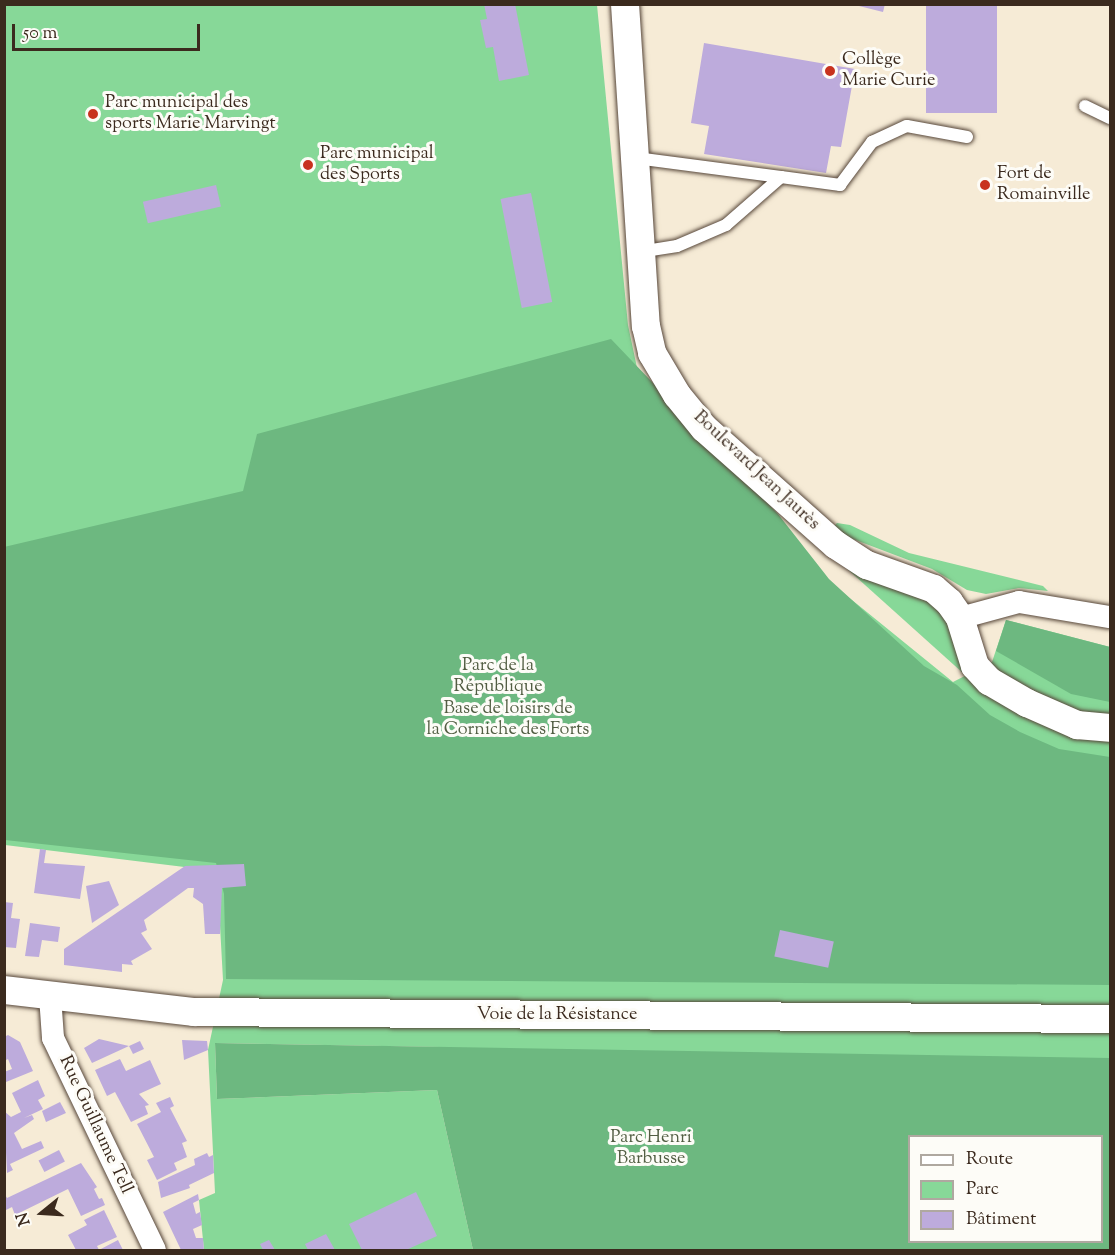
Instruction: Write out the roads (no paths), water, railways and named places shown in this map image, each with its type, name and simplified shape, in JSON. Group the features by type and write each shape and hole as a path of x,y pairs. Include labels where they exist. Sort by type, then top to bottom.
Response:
{"street":[{"name":"Boulevard Jean Jaurès","path":"625,4 640,253 652,353 677,395 705,428 836,545 867,565 934,589 960,618"},
{"path":"1110,617 1019,602 960,618 975,666 989,681 1046,713 1077,725 1110,728"},
{"name":"Voie de la Résistance","path":"4,990 194,1012 1110,1019"},
{"name":"Rue Guillaume Tell","path":"50,996 53,1038 154,1251"}],"lane":[{"path":"1085,105 1110,118"},
{"path":"636,158 840,185 872,142 907,126 967,137"},
{"path":"640,253 677,246 726,225 782,177"}],"place":[{"name":"Collège Marie Curie","path":"830,71"},
{"name":"Parc municipal des sports Marie Marvingt","path":"93,114"},
{"name":"Parc municipal des Sports","path":"308,165"},
{"name":"Fort de Romainville","path":"985,185"}],"park label":[{"name":"Parc de la République","path":"498,677"},
{"name":"Base de loisirs de la Corniche des Forts","path":"508,720"},
{"name":"Parc Henri Barbusse","path":"651,1149"}]}
